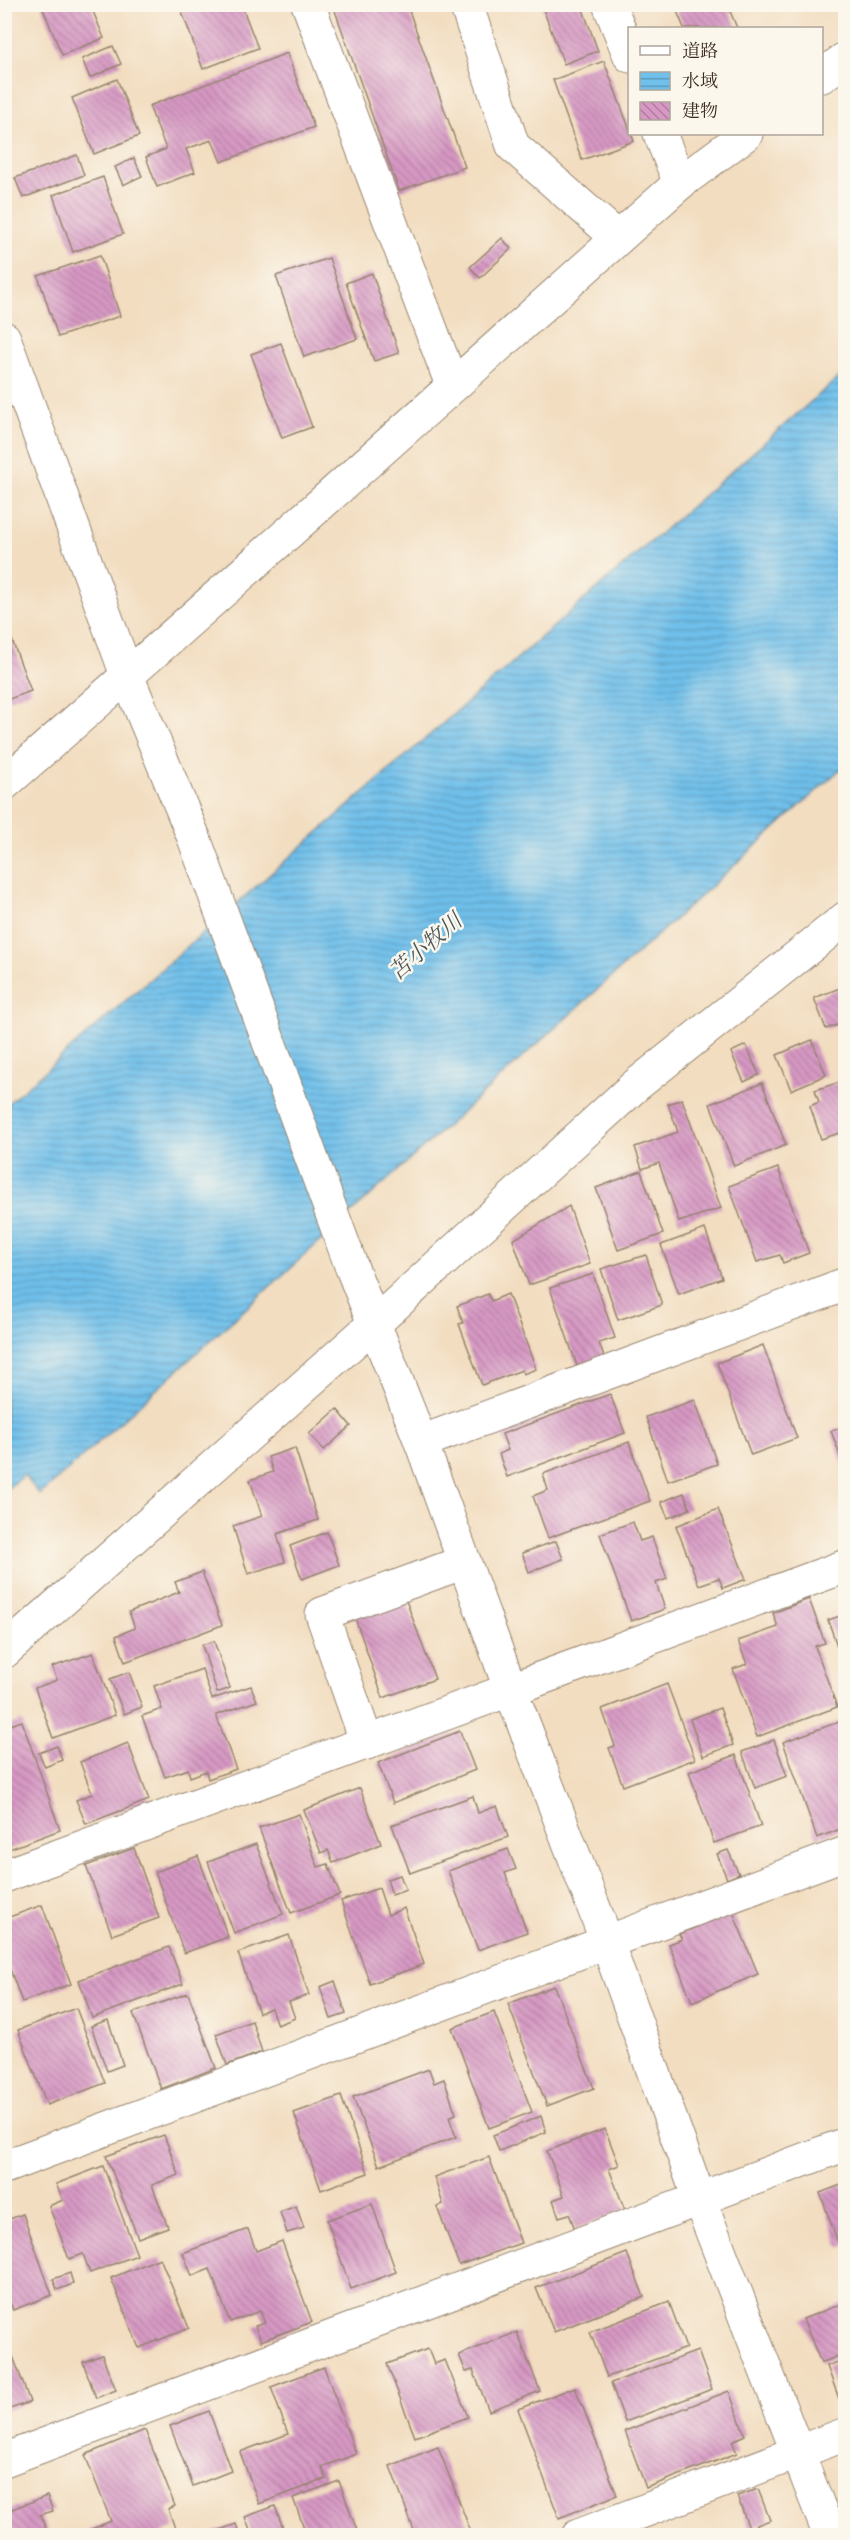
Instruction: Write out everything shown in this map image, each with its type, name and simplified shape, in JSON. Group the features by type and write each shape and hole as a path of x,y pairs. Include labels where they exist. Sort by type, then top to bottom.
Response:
{"street":[{"path":"308,4 452,385"},
{"path":"466,4 513,146 618,238"},
{"path":"609,4 628,51"},
{"path":"823,75 846,58"},
{"path":"660,135 680,183"},
{"path":"4,784 128,678 217,595 680,183 745,135"},
{"path":"4,338 128,678 194,837 352,1268 421,1442 511,1691 607,1942 699,2198 830,2535"},
{"path":"4,1652 374,1324 635,1086 846,918"},
{"path":"421,1442 846,1284"},
{"path":"367,1743 322,1614 464,1562"},
{"path":"4,1876 846,1566"},
{"path":"4,2167 846,1853"},
{"path":"4,2460 846,2144"},
{"path":"578,2535 846,2434"}],"water":[{"name":"苫小牧川","path":"845,372 845,765 40,1495 24,1475 5,1490 5,1106"}],"building":[{"path":"41,4 90,4 104,38 62,55"},
{"path":"194,4 241,4 258,48 203,69 181,9"},
{"path":"541,4 581,4 598,51 564,64"},
{"path":"674,4 727,4 737,27 684,27"},
{"path":"333,5 407,5 465,167 399,191"},
{"path":"113,46 121,64 90,78 82,59"},
{"path":"287,53 314,127 221,162 212,140 186,149 195,172 157,187 146,157 166,149 149,106"},
{"path":"604,61 628,125 628,135 632,135 634,141 582,160 553,80"},
{"path":"117,79 139,136 94,154 72,98"},
{"path":"77,155 84,175 23,198 15,178"},
{"path":"134,158 142,176 123,185 115,167"},
{"path":"103,177 123,234 73,252 53,195"},
{"path":"502,238 511,249 480,278 470,267"},
{"path":"100,255 120,316 58,337 38,276"},
{"path":"329,258 357,339 304,357 276,276"},
{"path":"372,273 399,353 374,361 346,283"},
{"path":"281,343 312,427 282,438 251,354"},
{"path":"4,619 31,691 4,701"},
{"path":"845,986 846,1022 826,1029 814,998"},
{"path":"812,1040 826,1075 791,1090 777,1055"},
{"path":"746,1045 759,1075 744,1082 731,1052"},
{"path":"846,1080 846,1131 821,1139 810,1106 819,1102 815,1090"},
{"path":"762,1083 786,1145 734,1166 710,1104"},
{"path":"682,1099 721,1208 679,1222 659,1163 642,1169 635,1147 678,1132 668,1104"},
{"path":"778,1168 809,1253 783,1263 780,1255 757,1262 729,1186"},
{"path":"641,1171 663,1234 618,1250 596,1188"},
{"path":"569,1206 590,1264 529,1285 513,1240"},
{"path":"705,1229 722,1278 679,1294 661,1245"},
{"path":"646,1255 662,1305 618,1320 601,1269"},
{"path":"593,1274 615,1338 599,1343 604,1357 577,1366 550,1288"},
{"path":"488,1294 491,1301 508,1294 536,1369 523,1374 522,1370 482,1385 459,1324 463,1323 457,1306"},
{"path":"763,1345 797,1438 751,1455 717,1363"},
{"path":"610,1394 625,1433 507,1477 499,1454 508,1450 502,1434"},
{"path":"695,1400 717,1464 668,1481 646,1417"},
{"path":"337,1409 351,1426 324,1450 309,1434"},
{"path":"846,1426 846,1469 845,1469 831,1431"},
{"path":"629,1442 650,1501 548,1538 533,1496 548,1490 543,1474"},
{"path":"295,1448 318,1520 277,1534 285,1562 248,1574 233,1526 262,1516 250,1480 273,1472 268,1457"},
{"path":"684,1493 690,1509 668,1518 661,1502"},
{"path":"718,1509 746,1579 723,1588 719,1578 699,1585 676,1526"},
{"path":"633,1522 640,1541 652,1537 667,1579 656,1583 665,1609 631,1621 600,1534"},
{"path":"327,1532 339,1565 302,1579 290,1546"},
{"path":"556,1541 563,1559 529,1572 522,1553"},
{"path":"202,1572 222,1625 125,1662 116,1636 135,1628 129,1612 179,1592 175,1582"},
{"path":"404,1595 435,1679 383,1698 353,1612"},
{"path":"809,1599 825,1643 815,1646 837,1707 757,1737 733,1669 747,1664 738,1641 778,1627 773,1613"},
{"path":"846,1614 846,1669 845,1669 828,1620"},
{"path":"214,1641 230,1688 217,1693 202,1645"},
{"path":"93,1653 115,1715 53,1738 35,1688 57,1680 52,1667"},
{"path":"202,1669 212,1699 251,1686 257,1701 216,1715 236,1769 208,1779 206,1771 190,1777 188,1769 165,1777 142,1716 162,1709 154,1686"},
{"path":"129,1672 142,1707 124,1714 110,1679"},
{"path":"667,1684 695,1759 623,1786 609,1748 615,1746 602,1709"},
{"path":"720,1708 733,1745 703,1756 690,1719"},
{"path":"844,1720 846,1827 817,1838 783,1742"},
{"path":"22,1721 60,1830 4,1851 4,1727"},
{"path":"460,1731 475,1770 393,1803 378,1763"},
{"path":"774,1740 787,1776 755,1788 742,1752"},
{"path":"128,1743 149,1800 86,1824 76,1800 92,1794 80,1762"},
{"path":"57,1746 62,1760 45,1767 39,1753"},
{"path":"736,1755 761,1826 714,1843 689,1772"},
{"path":"360,1788 381,1844 333,1863 328,1850 321,1853 304,1810"},
{"path":"473,1796 478,1813 497,1806 508,1837 410,1873 392,1825"},
{"path":"299,1814 318,1867 328,1864 340,1895 291,1913 259,1828"},
{"path":"256,1844 283,1914 234,1933 208,1862"},
{"path":"134,1848 159,1918 112,1935 86,1866"},
{"path":"508,1849 516,1869 505,1873 527,1932 478,1950 448,1871"},
{"path":"728,1850 739,1874 727,1879 717,1854"},
{"path":"198,1856 228,1937 184,1953 155,1872"},
{"path":"400,1875 406,1890 392,1895 387,1879"},
{"path":"379,1888 388,1915 404,1908 424,1964 370,1984 341,1901"},
{"path":"42,1905 71,1984 22,2002 4,1953 4,1919"},
{"path":"733,1912 758,1974 692,2002 669,1944 682,1939 679,1934"},
{"path":"289,1935 309,1995 289,2002 295,2018 277,2025 271,2008 259,2013 238,1953"},
{"path":"169,1947 183,1984 92,2018 79,1980"},
{"path":"335,1981 346,2014 331,2019 320,1987"},
{"path":"554,1986 594,2088 547,2106 508,2004"},
{"path":"188,1993 216,2068 161,2089 133,2013"},
{"path":"76,2008 105,2083 47,2105 18,2030"},
{"path":"494,2012 532,2112 489,2128 452,2028"},
{"path":"108,2020 123,2065 107,2071 91,2026"},
{"path":"252,2021 262,2052 227,2065 216,2034"},
{"path":"429,2069 434,2083 444,2079 456,2114 449,2117 456,2137 379,2166 353,2097"},
{"path":"341,2096 368,2173 321,2190 294,2113"},
{"path":"541,2116 546,2132 499,2151 493,2135"},
{"path":"605,2129 619,2165 609,2169 625,2210 575,2229 569,2214 559,2217 553,2200 564,2196 547,2151"},
{"path":"164,2135 179,2175 152,2185 168,2227 138,2238 106,2156"},
{"path":"489,2157 521,2243 459,2265 437,2207 443,2204 434,2177"},
{"path":"103,2166 137,2255 90,2273 83,2254 69,2259 49,2206 63,2200 56,2184"},
{"path":"846,2183 846,2246 840,2248 820,2193"},
{"path":"372,2204 396,2272 351,2289 327,2220"},
{"path":"296,2206 304,2228 287,2233 280,2212"},
{"path":"23,2214 52,2295 13,2310 4,2287 4,2221"},
{"path":"248,2229 256,2251 282,2241 312,2322 261,2341 255,2326 265,2323 260,2311 230,2322 210,2269 192,2276 183,2253"},
{"path":"627,2253 644,2297 554,2332 536,2288"},
{"path":"160,2258 189,2328 139,2348 111,2278"},
{"path":"70,2273 73,2284 57,2290 53,2279"},
{"path":"669,2302 686,2348 607,2377 590,2332"},
{"path":"846,2302 846,2353 821,2363 803,2319"},
{"path":"517,2332 540,2391 489,2411 473,2370 466,2372 459,2355"},
{"path":"428,2349 434,2364 445,2360 468,2417 415,2437 387,2364"},
{"path":"11,2351 30,2402 4,2411 4,2353"},
{"path":"698,2351 712,2389 625,2422 611,2383"},
{"path":"102,2355 116,2390 96,2398 83,2362"},
{"path":"846,2359 846,2406 842,2407 827,2366"},
{"path":"324,2367 356,2454 322,2467 326,2479 259,2504 240,2452 288,2434 271,2387"},
{"path":"575,2387 617,2495 559,2518 518,2409"},
{"path":"729,2391 745,2435 732,2441 737,2453 646,2488 625,2431"},
{"path":"209,2411 231,2471 193,2486 170,2426"},
{"path":"145,2430 175,2506 168,2509 175,2528 156,2536 75,2536 111,2521 85,2455"},
{"path":"438,2447 471,2532 462,2536 416,2536 390,2466"},
{"path":"339,2481 359,2536 307,2536 293,2498"},
{"path":"758,2489 770,2520 749,2528 737,2496"},
{"path":"47,2496 53,2511 40,2515 49,2536 4,2536 4,2512"},
{"path":"275,2506 286,2536 252,2536 245,2517"},
{"path":"236,2524 240,2536 206,2536 206,2535"}]}
